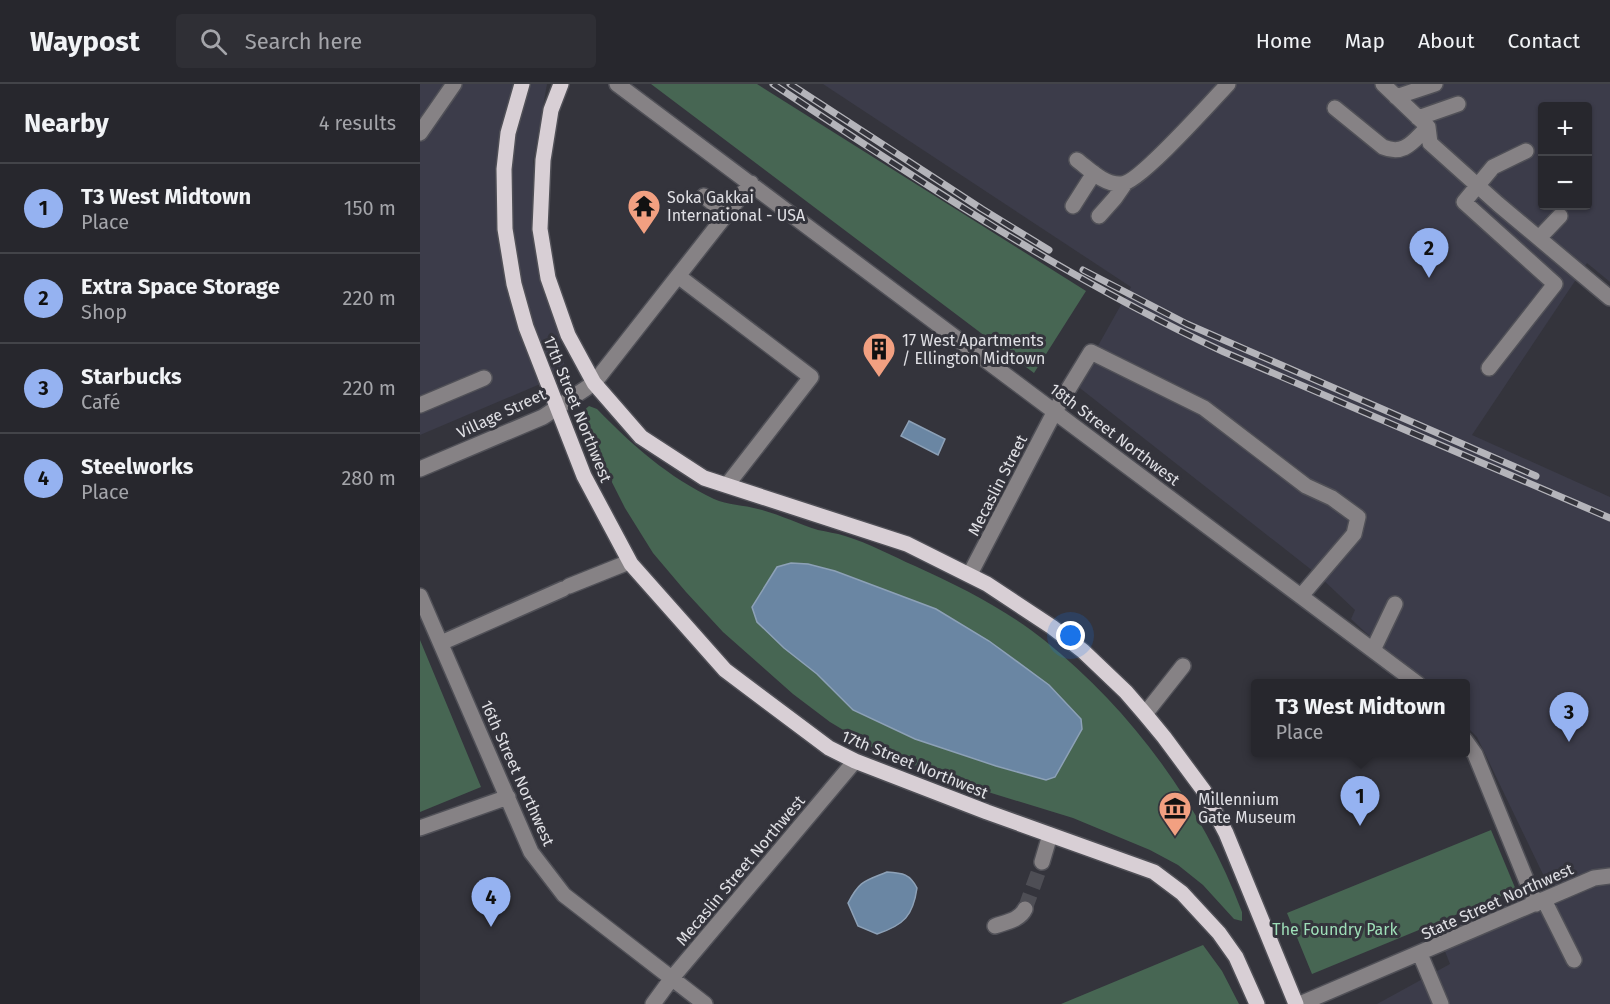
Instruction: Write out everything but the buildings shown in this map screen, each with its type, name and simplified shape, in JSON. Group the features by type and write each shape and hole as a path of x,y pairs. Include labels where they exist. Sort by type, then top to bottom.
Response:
{"main road":[{"name":"17th Street Northwest","path":"522,84 508,133 506,157 505,229 514,284 534,347 584,476 629,562 725,670 829,748 855,761 1154,872 1182,892 1220,933 1236,957 1257,1004"},
{"name":"17th Street Northwest","path":"561,84 551,110 543,160 540,229 548,278 568,335 594,383 641,437 704,478 907,544 970,574 1052,627 1083,651 1145,714 1204,791 1221,823 1296,1004"}],"street":[{"path":"420,133 454,84"},
{"path":"1099,216 1124,185 1152,162 1228,84"},
{"path":"1383,84 1423,122 1430,143 1610,298"},
{"path":"1396,97 1424,86"},
{"name":"18th Street Northwest","path":"618,91 752,183 1411,679"},
{"path":"1335,108 1383,147 1393,151 1404,149 1423,122 1458,104"},
{"path":"1488,368 1556,284 1464,202 1493,168 1526,151"},
{"path":"1077,160 1113,184 1124,185"},
{"path":"1073,206 1094,173"},
{"name":"Village Street","path":"420,469 543,417 594,383 752,183"},
{"path":"704,196 727,214"},
{"path":"1539,238 1560,216"},
{"path":"678,276 811,377 727,485"},
{"name":"Mecaslin Street","path":"970,574 1055,411 1091,352 1204,408 1306,486 1332,498 1358,517 1354,534 1301,596"},
{"path":"420,405 484,378"},
{"path":"441,643 629,562"},
{"name":"16th Street Northwest","path":"420,596 531,852 564,895 705,1004"},
{"path":"1372,650 1395,604"},
{"path":"1145,714 1183,666"},
{"path":"1470,747 1540,902 1574,960"},
{"name":"Mecaslin Street Northwest","path":"653,1004 672,978 855,761"},
{"path":"420,828 508,797"},
{"path":"1041,862 1050,835"},
{"name":"State Street Northwest","path":"1300,1004 1594,878 1610,876"},
{"path":"995,927 1017,918 1025,909"},
{"path":"1420,954 1441,1004"}],"shaded area":[{"path":"420,84 547,84 533,162 548,278 566,373 420,435"},
{"path":"823,84 1610,84 1610,282 1587,263 1472,435 1610,497 1610,1004 1377,1004 1450,964 1437,931 1550,889 1477,737 1470,730 1470,679 1416,679 1351,619 1355,610 1318,575 1076,385 1131,287"}],"green space":[{"path":"651,84 757,84 1086,291 1034,373"},
{"path":"589,406 597,409 637,447 666,470 714,499 766,511 811,528 842,535 872,546 982,599 1014,618 1044,640 1107,697 1161,763 1207,835 1242,912 1242,921 1234,919 1203,885 1178,865 1150,850 1073,818 962,784 924,768 890,758 830,722 793,694 723,632 653,553 625,508 582,423 581,413"},
{"path":"420,640 481,787 420,812"},
{"name":"The Foundry Park","path":"1491,830 1516,890 1312,974 1287,913"},
{"path":"1203,945 1222,971 1239,1004 1061,1004"}],"water":[{"path":"909,421 945,439 938,455 901,436"},
{"path":"791,563 808,564 835,571 936,609 989,641 1049,685 1081,719 1082,729 1055,777 1046,780 996,766 915,739 853,710 817,674 784,648 757,622 752,607 777,567"},
{"path":"887,872 905,875 917,888 913,906 906,918 894,927 877,934 858,926 848,903 864,882"}],"tunnel":[{"path":"1025,909 1042,862"}],"railway":[{"path":"773,84 938,192 1107,293 1224,352 1610,518"},
{"path":"790,84 1049,250"},
{"path":"1083,270 1187,324 1536,476"}],"place":[{"name":"Soka Gakkai International - USA","path":"644,235"},
{"name":"Extra Space Storage","path":"1429,278"},
{"name":"17 West Apartments / Ellington Midtown","path":"879,378"},
{"name":"Starbucks","path":"1569,742"},
{"name":"T3 West Midtown","path":"1360,826"},
{"name":"Millennium Gate Museum","path":"1175,837"},
{"name":"Steelworks","path":"491,927"}]}
